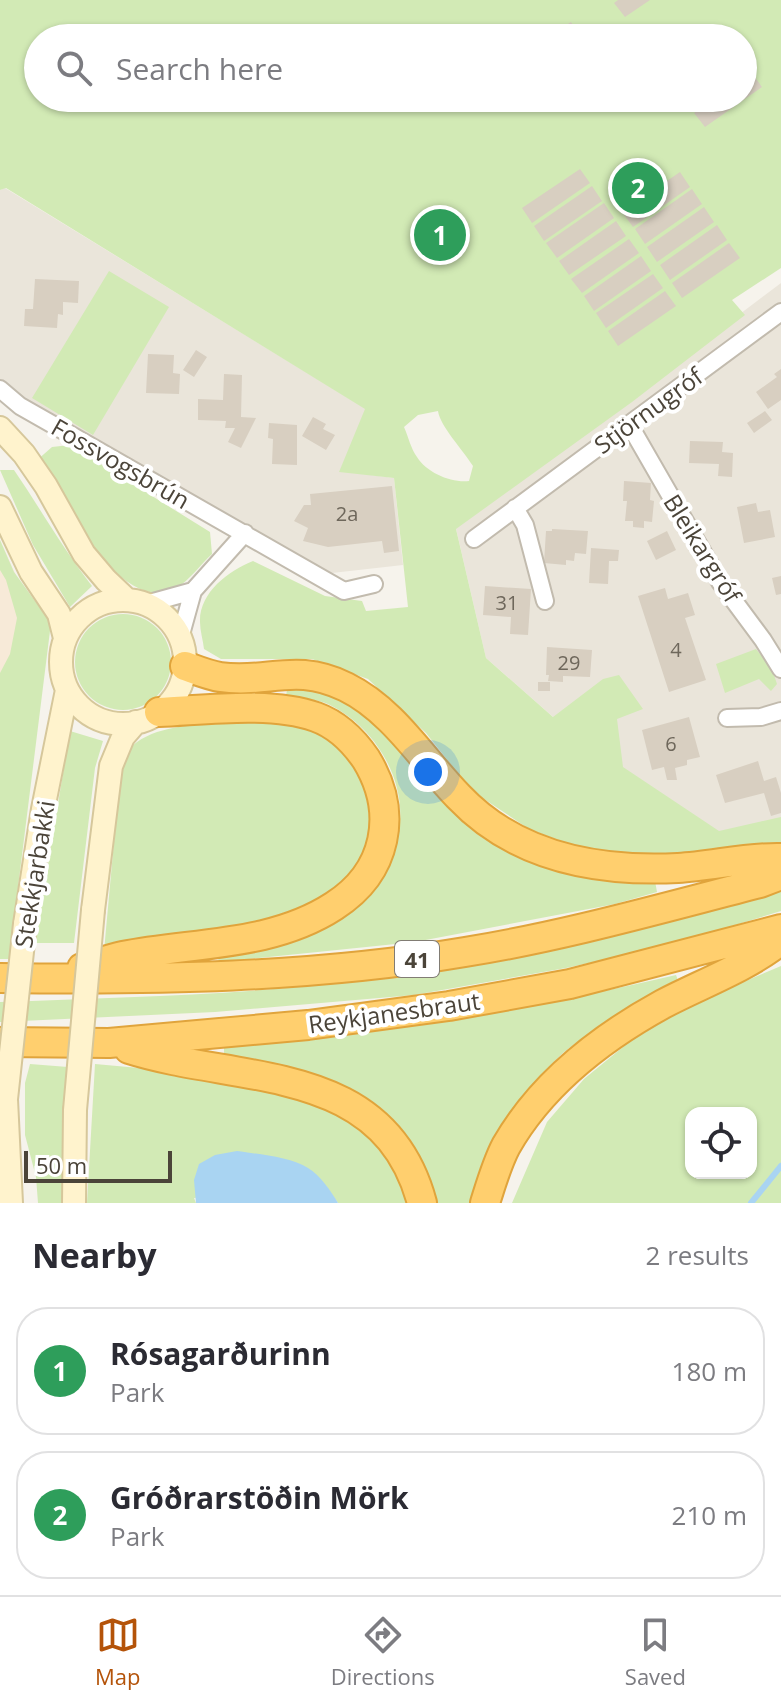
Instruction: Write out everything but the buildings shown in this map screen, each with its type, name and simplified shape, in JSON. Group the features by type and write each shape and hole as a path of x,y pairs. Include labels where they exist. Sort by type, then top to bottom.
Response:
{"highway":[{"path":"185,666 221,677 299,673 344,686 367,700 390,720 459,798 484,821 516,840 554,855 596,865 639,869 781,858"},
{"path":"45,979 123,956 208,946 292,926 346,898 372,869 381,849 384,829 382,791 374,772 349,736 331,724 292,712 237,709 148,717"},
{"name":"Reykjanesbraut","path":"0,978 251,976 361,966 464,952 566,933 781,875"},
{"name":"Reykjanesbraut","path":"0,1042 109,1043 308,1025 449,1006 570,984 781,929"},
{"path":"485,1203 505,1148 525,1117 553,1084 582,1057 663,1004 760,957 781,940"},
{"path":"109,1043 195,1064 257,1073 330,1094 369,1119 389,1139 416,1181 422,1203"}],"main road":[{"path":"0,428 24,454 46,486 84,554 106,580 136,602 160,612 172,624 180,638 185,666 181,684 172,700 123,737 111,766 93,910 75,1110 74,1203"},
{"path":"0,507 31,572 59,614 65,638"},
{"path":"136,602 113,600 89,609 65,638 61,664 67,690 96,718 123,724 148,717"},
{"name":"Stekkjarbakki","path":"11,1203 3,1101 25,924 43,809 67,690"}],"street":[{"name":"Stjörnugróf","path":"474,539 781,312"},
{"name":"Fossvogsbrún","path":"0,389 20,406 344,591 374,584"},
{"name":"Bleikargróf","path":"629,424 720,582 781,669"},
{"path":"515,508 525,525 545,601"},
{"path":"180,638 193,591 245,533"},
{"path":"136,602 193,591"},
{"path":"727,718 761,717 781,711"}],"shaded area":[{"path":"5,188 366,409 340,471 394,478 403,565 323,574 0,388 0,190"},
{"path":"781,283 781,828 727,846 593,752 486,658 454,520 617,407"},
{"path":"0,540 40,629 0,857"}],"green space":[{"path":"0,0 781,0 781,268 732,300 745,315 632,402 456,529 486,658 553,717 603,679 619,675 643,709 617,719 623,767 719,831 781,817 781,844 768,849 664,859 582,849 529,829 472,791 426,733 368,679 312,659 221,659 204,649 200,622 204,602 225,577 253,561 325,596 362,601 366,611 408,607 394,478 339,472 365,409 6,188 0,190","holes":["438,411 473,466 469,481 440,476 421,463 413,450 404,427 418,415"]},
{"path":"109,271 169,307 93,435 32,398"},
{"path":"70,445 210,532 212,554 181,585 155,593 135,586 114,571 76,525 36,461 52,447"},
{"path":"0,470 14,470 92,586 70,607 33,545"},
{"path":"0,540 14,572 51,623 9,959 0,959 0,673 10,654 17,618 0,570"},
{"path":"114,614 132,614 150,622 163,635 171,653 168,681 150,702 132,710 114,710 96,702 83,689 75,671 75,653 83,635 96,622"},
{"path":"756,649 772,669 777,684 771,691 759,679 725,693 716,664"},
{"path":"288,686 325,691 368,717 387,734 457,814 496,845 561,870 607,878 655,881 657,892 615,904 415,942 219,962 217,953 387,864 398,834 400,805 397,787 391,769 371,738 344,713 328,704 286,695"},
{"path":"226,721 280,722 321,731 349,751 377,810 371,854 352,882 295,917 104,951 120,776 128,753 137,742 157,732"},
{"path":"70,731 103,741 95,768 74,943 35,943"},
{"path":"781,891 781,911 666,946 566,968 414,995 215,1012 0,1022 0,1002 279,989 423,972 629,931"},
{"path":"781,966 781,1203 512,1203 547,1122 584,1079 640,1033 686,1006"},
{"path":"676,975 680,986 589,1035 547,1069 508,1123 471,1203 429,1203 411,1151 224,1056 224,1044 326,1038 425,1024 551,1002"},
{"path":"30,1064 68,1067 63,1203 38,1203 36,1177 25,1135 25,1083"},
{"path":"95,1064 194,1073 337,1108 373,1134 404,1178 411,1203 338,1203 326,1186 194,1198 196,1203 87,1203"}],"water":[{"path":"237,1151 274,1156 301,1164 321,1179 338,1203 196,1203 194,1180 199,1164 215,1155"}],"waterway":[{"path":"751,1203 781,1166"}],"place":[{"name":"Gróðrarstöðin Mörk","path":"638,188"},
{"name":"Rósagarðurinn","path":"440,235"}]}
